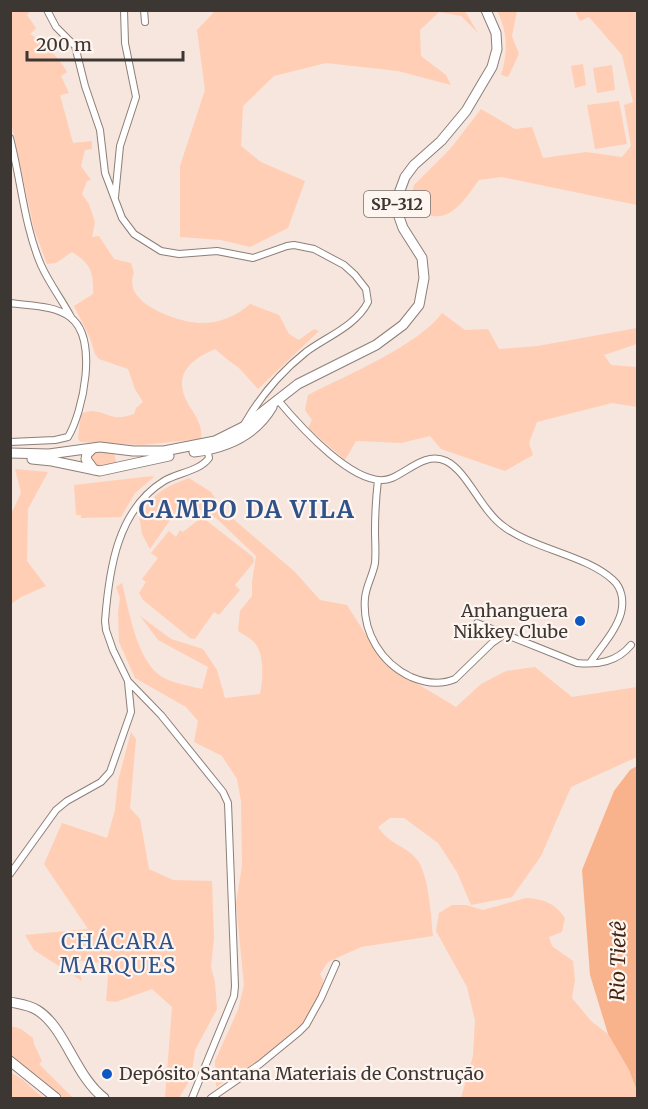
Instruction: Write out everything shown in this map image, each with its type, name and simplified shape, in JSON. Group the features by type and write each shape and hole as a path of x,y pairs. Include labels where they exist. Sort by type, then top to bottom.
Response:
{"main road":[{"name":"SP-312","path":"10,453 49,454 93,448 164,451 203,448 243,427 312,376 384,340 404,325 419,305 424,278 422,258 403,228 398,214 398,196 405,177 414,165 441,141 466,111 492,67 497,49 495,33 486,10"},
{"name":"SP-312","path":"10,458 52,461 94,470 116,468 238,439 265,419 276,401"},
{"path":"93,448 87,454 86,459 94,470"},
{"path":"116,450 120,462 116,468"},
{"path":"10,1002 35,1008 46,1017 99,1096"},
{"path":"10,1060 56,1098"}],"street":[{"path":"48,10 56,27 75,46 85,86 100,130 105,173 127,227 161,251 179,254 217,251 253,258 287,246 307,247 324,253 344,265 362,282 368,294 368,303 357,317 294,362 254,408 238,439"},
{"path":"115,198 120,146 136,98 125,44 124,10"},
{"path":"144,10 145,22"},
{"path":"10,138 18,166 24,208 34,248 47,278 80,330 86,355 79,414 68,437 10,442"},
{"path":"10,303 50,309 72,318"},
{"path":"276,401 309,436 335,458 363,475 378,480 392,478 419,462 442,459 448,462 460,472 492,517 506,528 598,570 613,580 621,593 621,613 617,623 590,663"},
{"path":"192,1098 234,996 228,803 223,792 161,715 128,681 113,650 105,621 112,571 122,534 135,507 165,481 207,461 203,448"},
{"path":"378,480 375,560 365,597 365,609 371,636 388,662 417,680 449,682 505,634"},
{"path":"477,623 571,662 590,663 619,658 631,645"},
{"path":"10,874 56,810 67,801 101,782 110,772 131,712 128,681"},
{"path":"211,1098 260,1064 299,1032 313,1014 336,964"}],"shaded area":[{"path":"11,10 29,13 27,15 36,28 30,34 51,51 67,72 61,76 69,93 60,95 73,143 92,141 92,149 85,150 81,166 91,180 87,181 82,194 89,204 95,222 92,237 99,236 114,259 131,263 134,273 132,284 143,302 165,315 199,323 227,318 250,304 279,315 289,334 299,340 314,329 319,331 258,389 239,368 215,349 191,364 183,377 182,385 188,404 200,425 201,439 141,445 80,442 78,438 81,414 94,411 115,417 125,417 134,414 136,408 143,402 135,389 128,369 99,359 95,354 90,338 74,306 93,294 92,274 87,264 72,252 56,263 47,264 34,229 12,127"},
{"path":"216,10 465,11 478,33 461,16 439,12 420,30 421,56 446,75 451,85 398,71 326,63 274,76 243,106 241,146 261,162 305,181 288,228 250,247 221,240 180,237 180,166 205,90 197,30"},
{"path":"497,11 517,11 512,36 519,54 508,77 501,75 506,42"},
{"path":"575,11 637,11 637,205 502,177 479,180 461,203 448,214 431,216 421,212 416,215 410,200 414,185 451,148 481,109 515,129 532,127 543,158 586,152 622,157 631,146 624,105 633,102 622,55 589,17 580,21"},
{"path":"583,64 586,85 575,88 571,66"},
{"path":"612,65 615,90 597,93 593,68"},
{"path":"619,101 627,144 595,149 587,105"},
{"path":"442,313 465,330 488,329 499,349 538,346 637,328 637,344 604,355 611,365 637,367 637,407 612,403 537,422 529,443 533,455 505,471 441,449 430,436 401,443 356,441 345,460 308,428 312,420 305,410 308,395 361,369 417,337"},
{"path":"94,450 114,452 116,462 103,467 89,463 91,452"},
{"path":"15,469 48,472 28,509 27,561 46,586 11,604 11,514 21,493"},
{"path":"154,477 135,493 121,517 81,518 81,515 76,515 74,485"},
{"path":"189,478 211,492 224,511 295,572 320,600 347,605 378,654 396,671 456,707 481,684 506,671 535,667 572,697 637,687 637,757 571,787 541,856 512,897 471,905 457,872 438,843 404,818 390,818 378,827 387,838 414,856 422,868 429,897 433,936 361,947 328,962 320,974 323,980 322,991 305,1022 260,1060 216,1087 215,1061 238,1010 244,985 236,903 242,866 241,801 237,779 222,756 194,742 198,721 186,707 135,678 119,642 120,598 116,587 122,583 131,622 141,650 156,672 170,681 202,689 208,667 158,640 140,616 171,639 203,649 217,670 225,698 260,694 262,660 258,647 238,631 240,611 252,596 256,556 216,518 201,510 177,510 150,549 142,534 139,515 145,507 161,492"},
{"path":"202,517 253,557 254,562 235,585 240,590 219,615 214,612 195,639 190,638 143,600 139,593 146,582 142,579 158,558 151,553 169,531 176,537 180,530 183,532"},
{"path":"131,732 136,739 130,808 140,819 149,869 173,880 212,881 214,938 211,967 215,982 217,1009 195,1050 191,1078 179,1098 165,1098 172,1007 152,989 116,1002 106,1001 109,964 76,960 82,981 34,950 25,935 88,929 44,864 62,823 107,838 115,810 118,781"},
{"path":"526,898 548,903 565,918 562,932 549,937 552,946 573,961 575,980 572,998 592,1022 608,1034 629,1070 637,1091 637,1098 461,1098 473,1056 475,1020 467,987 436,931 439,913 452,905 466,905 483,910"},
{"path":"11,1026 21,1029 33,1038 42,1061 39,1064 73,1098 64,1098 11,1055"},
{"path":"10,1072 22,1079 43,1098 11,1098"}],"water":[{"name":"Rio Tietê","path":"637,766 637,1091 629,1070 608,1034 590,975 582,870 614,791 630,770"}],"place":[{"name":"Anhanguera Nikkey Clube","path":"580,621"},
{"name":"Depósito Santana Materiais de Construção","path":"107,1074"}],"district":[{"name":"CAMPO DA VILA","path":"247,510"},
{"name":"CHÁCARA MARQUES","path":"118,954"}]}
